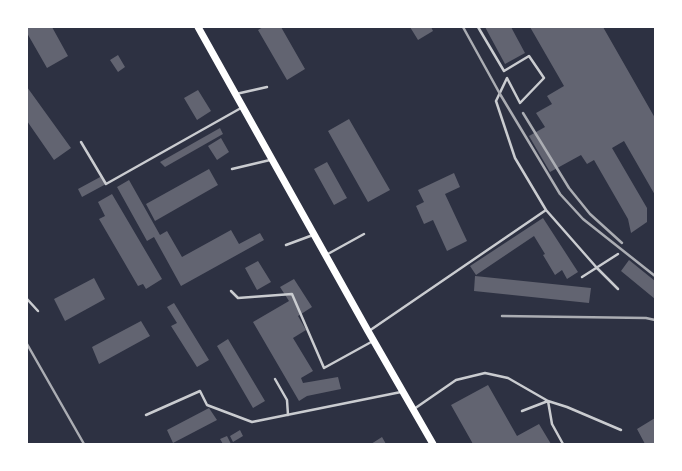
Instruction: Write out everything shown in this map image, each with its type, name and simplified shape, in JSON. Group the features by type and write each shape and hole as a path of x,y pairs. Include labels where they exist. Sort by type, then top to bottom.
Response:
{"main road":[{"path":"198,27 325,255 433,444"}],"lane":[{"path":"478,27 504,71 529,56 544,78 520,103 507,78 496,101 515,158 546,210 597,268 618,289"},
{"path":"235,94 267,87"},
{"path":"81,142 106,184 243,107"},
{"path":"232,169 272,159"},
{"path":"368,331 546,210"},
{"path":"286,245 314,234"},
{"path":"325,255 364,234"},
{"path":"582,277 618,254"},
{"path":"231,291 238,298 292,294 324,368 374,341"},
{"path":"27,299 38,311"},
{"path":"414,409 456,380 485,373 508,378 548,401 567,407 621,430"},
{"path":"275,378 287,400 288,415"},
{"path":"146,415 200,391 207,405 252,422 404,392"},
{"path":"522,411 548,401"},
{"path":"548,401 552,424 563,444"}],"building":[{"path":"27,27 52,27 68,56 47,68 27,33"},
{"path":"263,27 281,27 305,69 287,80 258,30"},
{"path":"410,27 431,27 433,31 418,40"},
{"path":"485,27 511,27 525,53 505,64"},
{"path":"530,27 603,27 655,118 655,195 624,141 612,148 647,208 647,222 631,233 628,219 594,160 587,164 581,155 550,172 529,136 545,127 536,113 552,104 547,96 564,86"},
{"path":"118,55 125,67 118,72 110,60"},
{"path":"27,87 71,148 54,160 27,121"},
{"path":"198,90 211,111 197,120 184,98"},
{"path":"349,119 390,190 368,202 328,131"},
{"path":"220,128 223,134 165,167 160,162"},
{"path":"221,138 229,152 217,160 208,146"},
{"path":"327,162 347,198 334,205 314,169"},
{"path":"209,169 218,185 155,221 146,204"},
{"path":"454,173 460,187 445,194 467,241 447,251 433,220 424,224 416,206 424,202 418,190"},
{"path":"102,176 106,184 82,197 78,189"},
{"path":"129,180 160,235 167,231 182,257 231,230 239,244 260,233 264,240 181,286 154,237 147,241 117,187"},
{"path":"112,194 162,279 146,289 143,284 138,286 99,219 105,216 98,202"},
{"path":"543,218 578,272 567,279 562,270 555,275 534,236 476,275 470,266"},
{"path":"629,260 655,281 655,299 621,271"},
{"path":"258,261 271,282 257,290 245,268"},
{"path":"475,276 591,288 589,303 474,291"},
{"path":"94,278 105,299 65,321 54,299"},
{"path":"294,279 312,307 298,316 306,330 293,338 313,371 301,378 303,383 338,377 341,389 307,396 299,401 253,322 289,301 280,287"},
{"path":"174,303 209,360 197,367 171,326 177,323 167,307"},
{"path":"141,321 150,336 99,364 92,347"},
{"path":"228,339 265,401 253,408 217,346"},
{"path":"488,385 517,436 539,424 551,444 473,444 451,405"},
{"path":"209,408 217,420 173,443 167,430"},
{"path":"655,418 655,444 645,444 637,429"},
{"path":"240,430 243,436 233,442 230,436"},
{"path":"227,436 231,444 223,444 220,439"},
{"path":"382,437 386,444 371,444"}],"railway":[{"path":"463,27 500,94 560,194 583,219 655,276"},
{"path":"523,113 569,188 590,214 622,243"},
{"path":"502,316 646,318 655,320"},
{"path":"27,344 84,444"}]}
